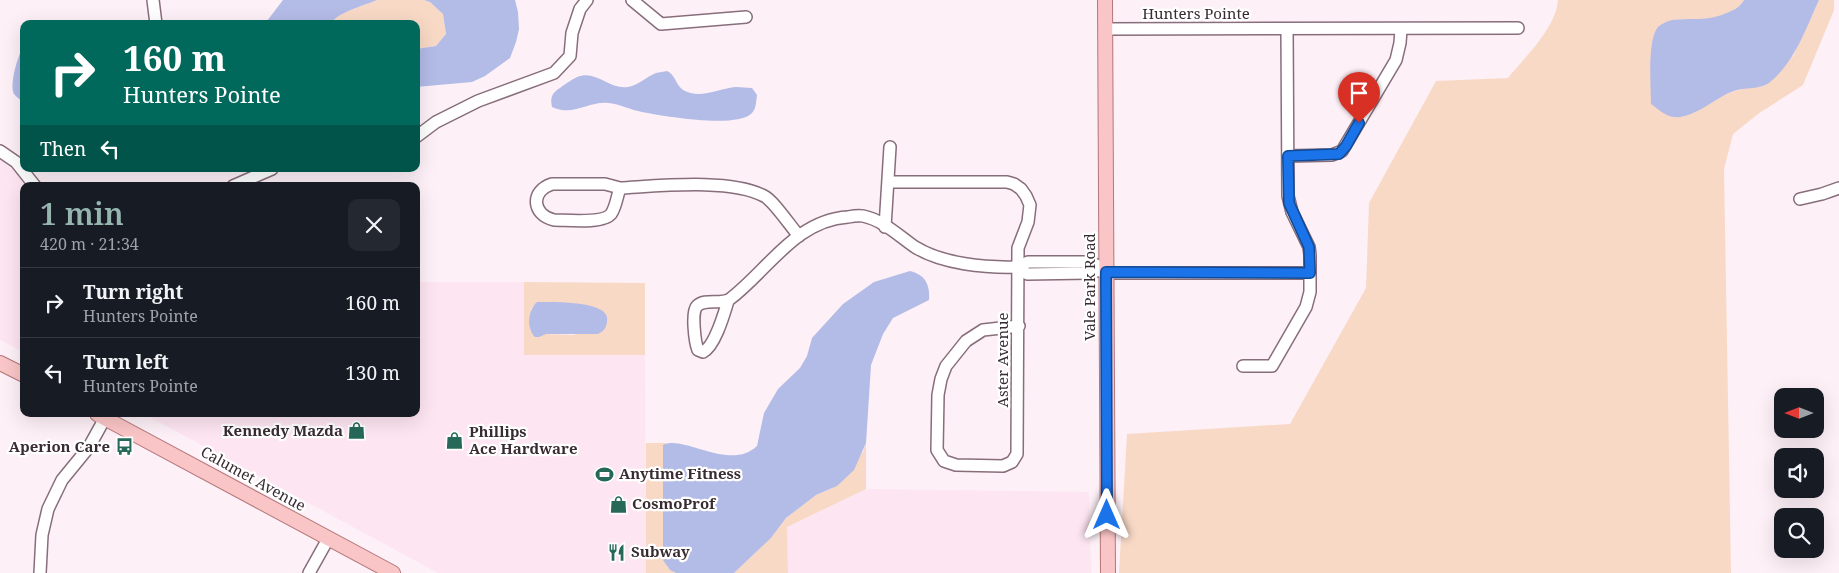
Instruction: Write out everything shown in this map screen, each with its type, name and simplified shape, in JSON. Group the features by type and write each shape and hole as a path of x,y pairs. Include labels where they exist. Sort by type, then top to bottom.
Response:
{"main road":[{"name":"Vale Park Road","path":"1105,0 1108,573"},
{"path":"0,363 20,373"},
{"name":"Calumet Avenue","path":"103,417 393,573"}],"street":[{"path":"153,0 156,20"},
{"path":"420,134 436,122 478,101 554,73 570,56 572,32 580,9 587,0"},
{"path":"632,0 660,24 746,17"},
{"name":"Hunters Pointe","path":"1105,29 1518,28"},
{"path":"1243,366 1272,366 1306,307 1310,292 1309,247 1289,203 1287,29"},
{"path":"1288,156 1332,155 1342,151 1396,60 1401,29"},
{"path":"885,226 890,146"},
{"path":"0,151 16,162 20,167"},
{"path":"242,182 265,172"},
{"name":"Aster Avenue","path":"889,182 1007,182 1018,186 1028,199 1030,211 1027,227 1019,245 1018,267 1019,326 1017,454 1012,462 1004,466 956,465 944,461 938,450 938,395 940,379 946,366 966,341 983,330 1019,326"},
{"path":"620,188 610,216 602,220 554,220 546,218 541,214 536,201 543,187 552,184 605,184 620,188 721,185 744,188 765,196 799,236"},
{"path":"1800,199 1839,188"},
{"path":"728,301 779,251 813,226 839,217 862,216 874,220 917,248 939,257 970,265 1018,267 1028,262 1089,262 1106,271 1310,273"},
{"path":"40,573 42,535 48,509 62,480 89,447 101,417"},
{"path":"309,573 328,538"}],"shaded area":[{"path":"377,0 424,0 430,2 443,14 446,35 436,46 420,48 420,20 334,20 344,13"},
{"path":"1558,0 1744,0 1735,9 1722,16 1700,20 1667,22 1661,25 1655,33 1682,117 1732,92 1764,86 1793,56 1819,0 1834,0 1834,10 1803,85 1758,114 1733,134 1724,169 1731,573 1119,573 1127,434 1290,424 1366,288 1369,203 1436,81 1508,78 1539,42 1552,21"},
{"path":"0,159 23,182 20,182 20,350 0,340"},
{"path":"420,282 524,282 524,355 645,355 646,573 438,573 150,417 420,417"},
{"path":"524,282 645,283 645,355 524,355","holes":["537,302 555,302 575,335 546,334 530,330 531,309"]},
{"path":"646,443 667,443 663,445 667,567 676,573 646,573"},
{"path":"866,443 866,489 787,527 788,573 734,573 771,538 786,518 816,495 833,488 863,452"},
{"path":"866,489 1089,492 1091,573 788,573 787,527"}],"water":[{"path":"283,0 377,0 344,13 334,20 268,20"},
{"path":"424,0 515,0 519,29 510,58 485,76 472,82 420,87 420,48 436,46 446,34 443,14 430,2"},
{"path":"1744,0 1819,0 1799,44 1779,74 1766,85 1734,91 1684,116 1675,117 1667,115 1651,104 1652,42 1658,27 1672,20 1716,17 1737,8"},
{"path":"20,55 20,99 14,94 13,90 13,77"},
{"path":"667,71 682,89 691,93 704,94 736,87 752,88 757,95 756,105 752,113 744,118 716,121 652,114 608,103 594,104 574,110 560,110 552,107 553,94 577,77 584,75 596,77 615,86 628,87 636,85 656,73"},
{"path":"910,271 920,275 926,281 929,290 929,300 893,318 883,334 871,365 866,443 854,470 837,486 816,495 786,518 771,538 734,573 676,573 670,570 663,560 663,445 672,443 682,444 721,454 734,455 746,453 757,446 764,413 778,389 800,368 807,356 812,338 843,304 874,282"},
{"path":"537,302 591,306 601,310 606,315 606,326 598,334 546,334 535,337 530,329 529,319"}],"place":[{"name":"Kennedy Mazda","path":"357,431"},
{"name":"Phillips Ace Hardware","path":"455,441"},
{"name":"Aperion Care","path":"124,447"},
{"name":"Anytime Fitness","path":"605,474"},
{"name":"CosmoProf","path":"618,504"},
{"name":"Subway","path":"617,552"}],"route":[{"path":"1107,515 1106,272 1310,273 1309,247 1289,203 1288,156 1339,154 1346,146 1359,123"}]}
